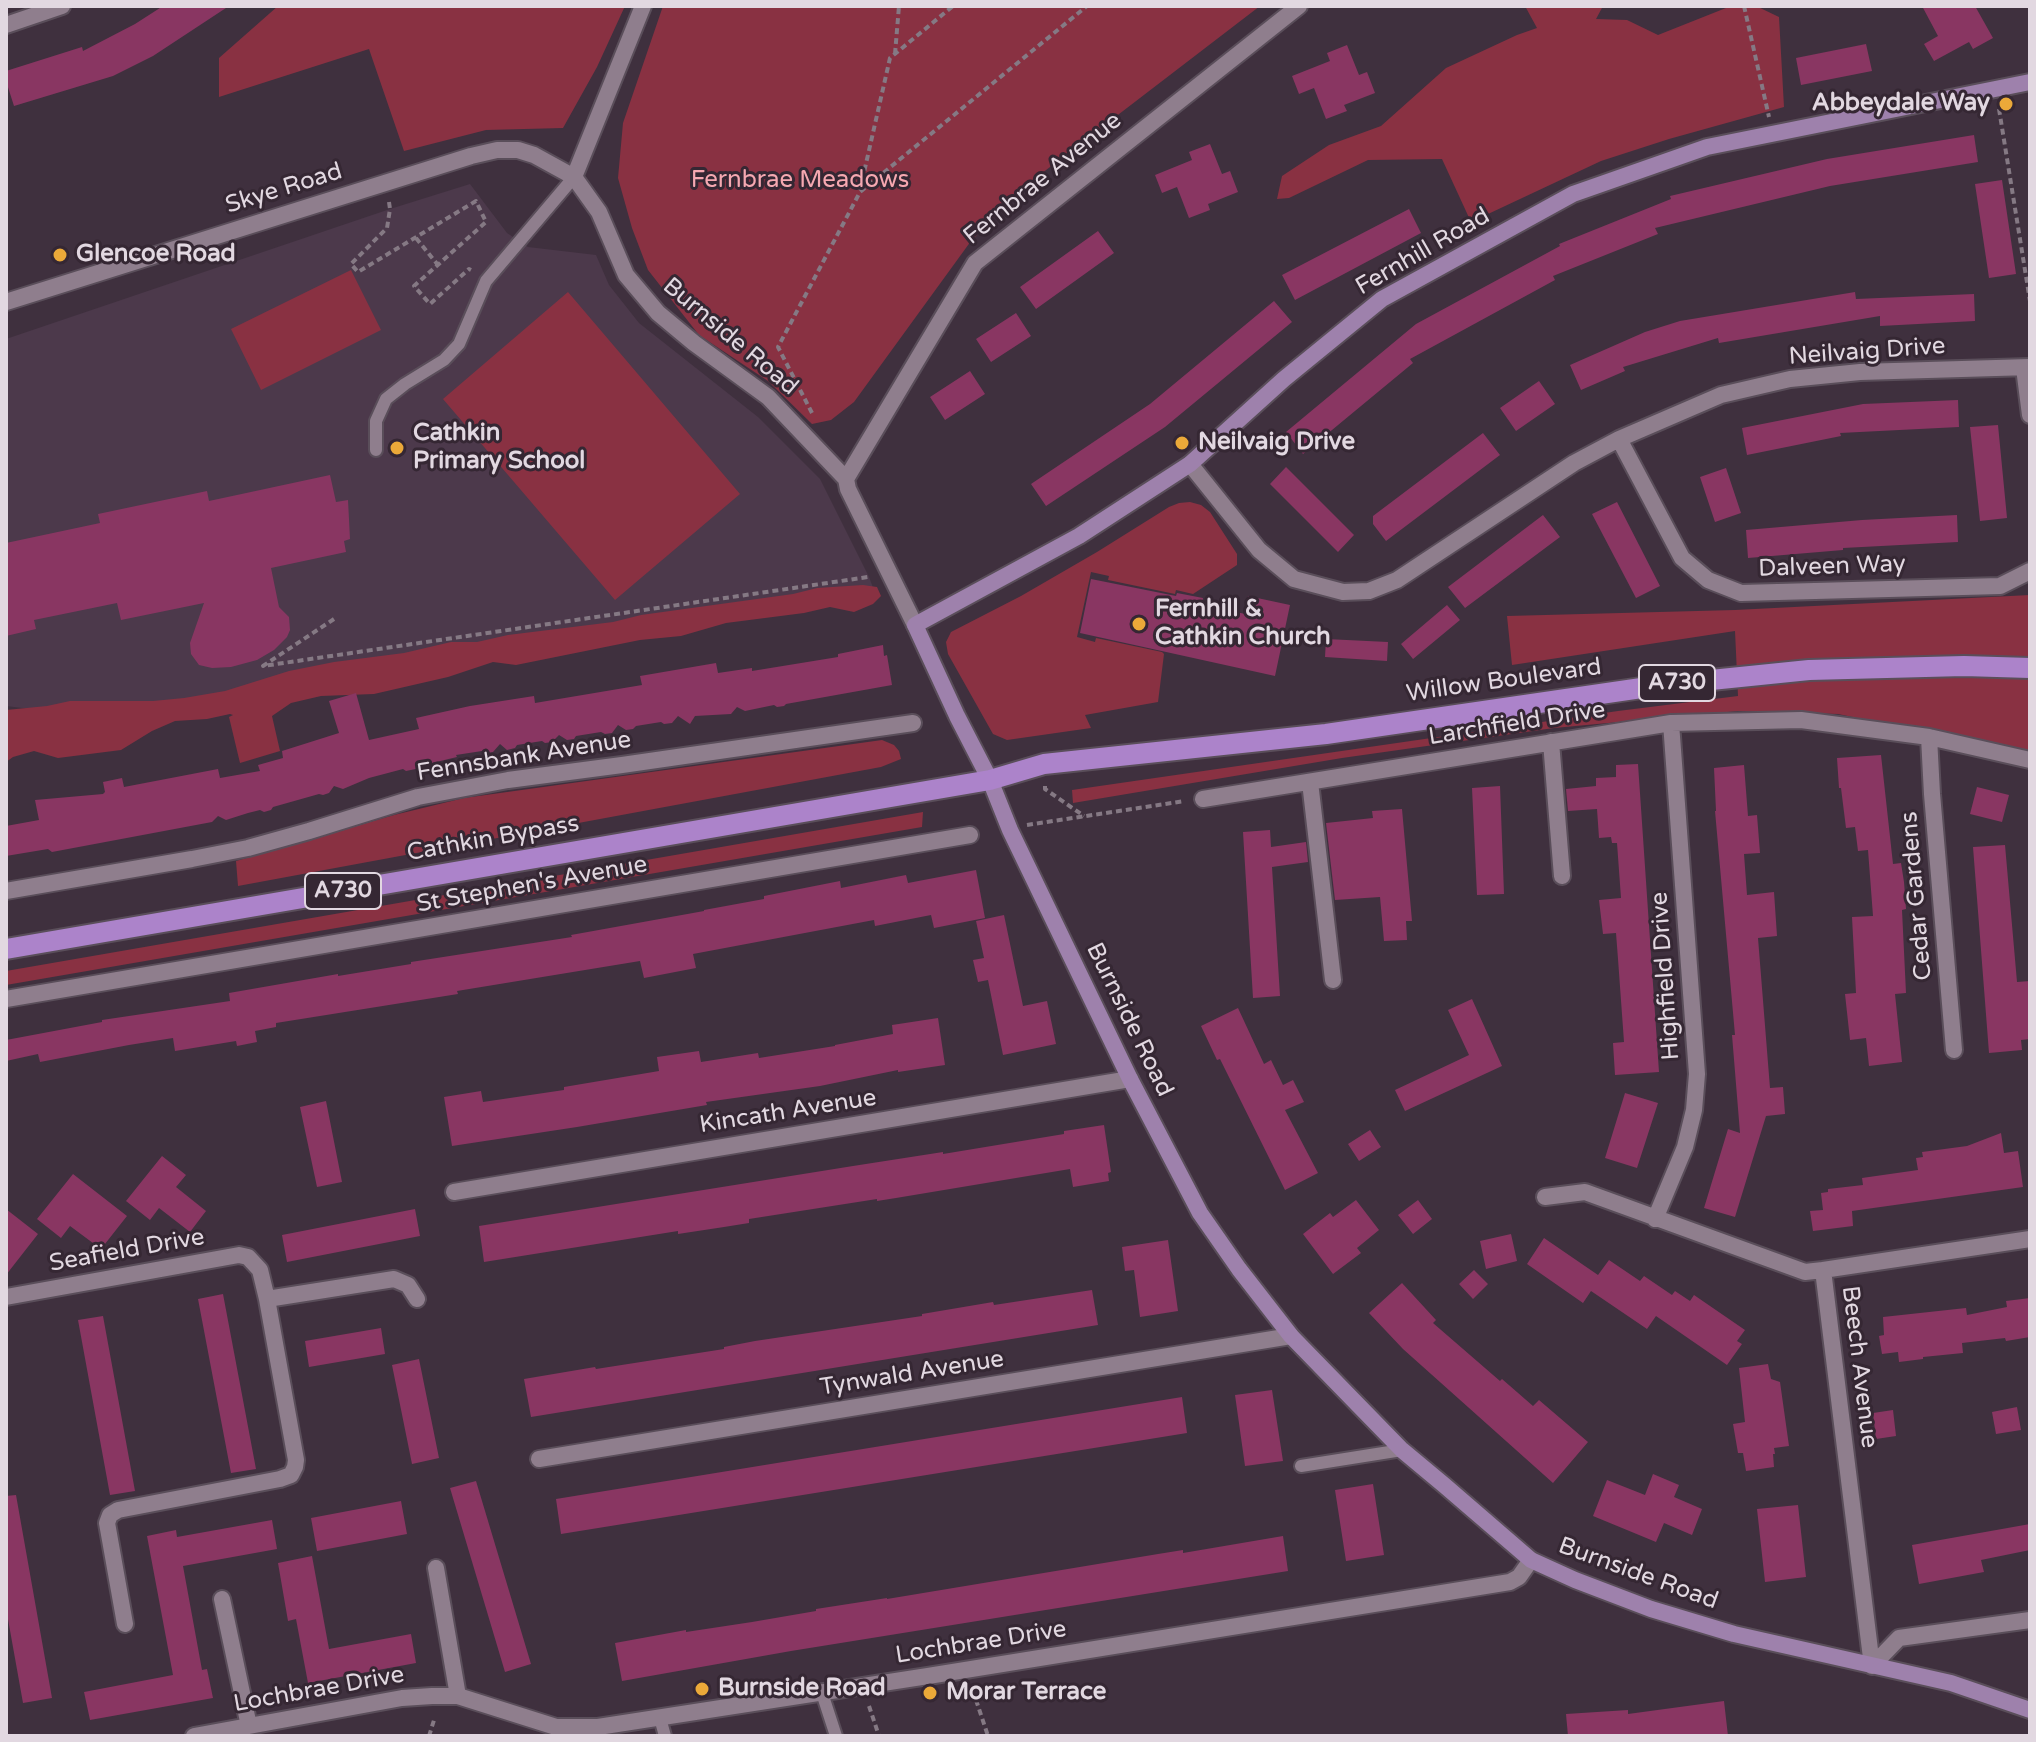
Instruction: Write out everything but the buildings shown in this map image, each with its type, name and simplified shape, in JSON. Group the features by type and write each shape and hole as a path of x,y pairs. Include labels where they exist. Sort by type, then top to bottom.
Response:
{"main road":[{"name":"Willow Boulevard","path":"990,780 1044,764 1326,734 1647,687 1809,670 2030,668"},
{"name":"Cathkin Bypass","path":"6,949 990,780"}],"street":[{"path":"6,25 62,6"},
{"path":"574,177 643,6"},
{"name":"Fernbrae Avenue","path":"846,479 975,263 1299,6"},
{"name":"Fernhill Road","path":"915,625 1079,536 1190,464 1284,379 1382,299 1573,194 1707,147 2030,82"},
{"name":"Skye Road","path":"6,302 497,150 526,152 574,177"},
{"name":"Burnside Road","path":"574,177 599,212 626,275 658,313 768,397 846,479 848,489 990,780 1010,830 1130,1079 1200,1213 1291,1336 1402,1450 1531,1560 1651,1609 1734,1634 1951,1683 2030,1710"},
{"path":"2027,367 2030,415"},
{"name":"Neilvaig Drive","path":"1190,464 1259,550 1294,579 1343,592 1369,591 1397,580 1574,463 1619,439 1721,395 1790,379 1860,372 2027,367"},
{"name":"Dalveen Way","path":"1619,439 1682,558 1708,580 1741,593 2000,586 2030,571"},
{"name":"Larchfield Drive","path":"1203,799 1671,723 1801,720 1929,737 2030,760"},
{"name":"Fennsbank Avenue","path":"6,891 248,848 418,797 508,780 913,723"},
{"name":"Highfield Drive","path":"1655,1219 1685,1147 1694,1110 1697,1074 1671,723"},
{"name":"Cedar Gardens","path":"1929,737 1954,1050"},
{"path":"1551,742 1562,876"},
{"path":"1310,782 1333,980"},
{"name":"St Stephen's Avenue","path":"6,999 970,835"},
{"name":"Kincath Avenue","path":"454,1192 1130,1079"},
{"name":"Beech Avenue","path":"1545,1197 1585,1192 1805,1272 1823,1270 1872,1666"},
{"path":"1823,1270 2030,1239"},
{"name":"Seafield Drive","path":"6,1297 239,1255 255,1263 263,1278 267,1299"},
{"path":"125,1624 107,1523 110,1515 118,1510 280,1479 291,1475 295,1467 267,1299 394,1279 408,1285 417,1299"},
{"name":"Tynwald Avenue","path":"539,1459 1291,1336"},
{"name":"Lochbrae Drive","path":"194,1736 402,1698 458,1696 556,1727 598,1727 1510,1582 1519,1577 1531,1560"},
{"path":"436,1568 458,1696"},
{"path":"222,1599 249,1726"},
{"path":"1872,1666 1899,1638 2030,1620"}],"lane":[{"path":"376,450 376,421 386,399 444,360 459,344 486,281 574,177"},
{"path":"1301,1466 1402,1450"},
{"path":"822,1693 836,1736"},
{"path":"660,1718 665,1736"}],"path":[{"path":"895,54 899,6"},
{"path":"812,413 778,347 860,192 890,58 953,6"},
{"path":"860,192 1087,6"},
{"path":"1744,6 1772,134"},
{"path":"1996,90 2030,301"},
{"path":"388,200 387,228 351,264 358,272 476,201 486,222 414,286 430,304 469,269 486,281"},
{"path":"416,238 438,265"},
{"path":"334,619 263,666 875,576"},
{"path":"1044,764 1045,789 1084,816"},
{"path":"1010,830 1038,823 1203,799"},
{"path":"976,1700 988,1736"},
{"path":"868,1704 879,1736"},
{"path":"429,1736 435,1717"}],"shaded area":[{"name":"Cathkin Primary School","path":"470,184 507,233 528,247 596,255 609,285 639,323 758,417 820,479 875,593 222,696 55,712 6,706 6,339"}],"green space":[{"path":"278,6 625,6 597,67 563,128 486,130 404,151 369,49 219,97 219,58"},
{"name":"Fernbrae Meadows","path":"663,6 1260,6 1020,190 971,241 854,402 831,420 812,424 768,381 699,335 648,270 632,228 618,178 623,123"},
{"path":"1525,6 1603,6 1596,19 1627,20 1658,35 1731,6 1756,6 1779,17 1784,107 1601,161 1471,222 1442,159 1368,160 1289,198 1277,199 1282,176 1329,145 1381,126 1446,68 1537,28"},
{"path":"351,270 381,330 261,390 231,329"},
{"path":"568,292 740,494 615,600 443,399"},
{"path":"1190,502 1210,512 1237,554 1237,565 1193,594 1176,590 1175,594 1108,580 1109,576 1091,572 1077,637 1162,652 1158,702 1085,715 1091,728 1007,740 993,734 948,654 946,642 951,632 1021,596 1169,507"},
{"path":"877,587 881,596 873,604 854,612 830,607 726,623 681,636 640,640 516,665 493,662 448,677 374,694 321,696 291,703 272,716 280,751 240,763 229,717 233,715 230,714 175,721 121,750 58,758 34,751 6,762 6,710 70,701 184,698 225,691 289,671 404,653 451,642 477,642 817,588"},
{"path":"2030,595 2030,754 1838,714 1738,711 1554,728 1342,758 1073,803 1072,790 1738,696 1735,631 1512,665 1507,616 1735,610"},
{"path":"882,740 894,745 901,759 881,767 238,886 236,861 464,798"},
{"path":"923,812 922,827 6,985 6,971"}],"place":[{"name":"Abbeydale Way","path":"2006,104"},
{"name":"Glencoe Road","path":"60,255"},
{"name":"Neilvaig Drive","path":"1182,443"},
{"name":"Cathkin Primary School","path":"397,448"},
{"name":"Fernhill & Cathkin Church","path":"1139,624"},
{"name":"Burnside Road","path":"702,1689"},
{"name":"Morar Terrace","path":"930,1693"}]}
